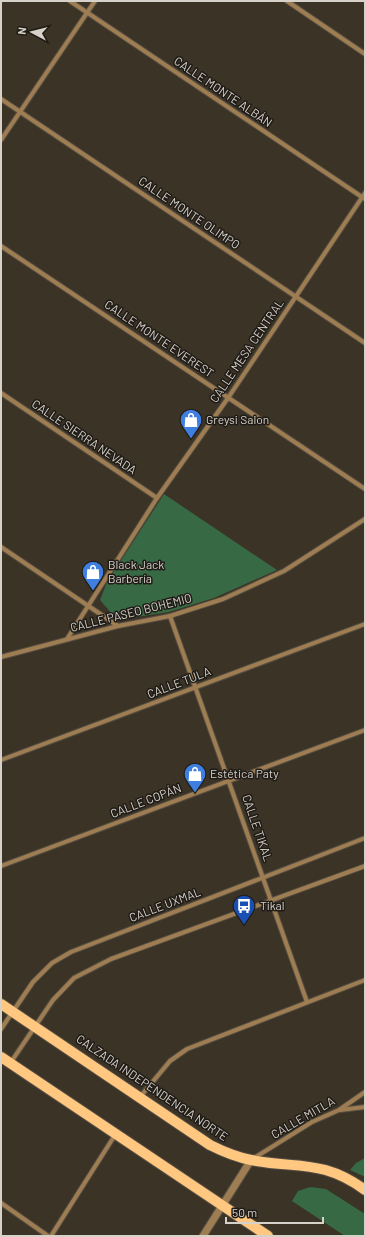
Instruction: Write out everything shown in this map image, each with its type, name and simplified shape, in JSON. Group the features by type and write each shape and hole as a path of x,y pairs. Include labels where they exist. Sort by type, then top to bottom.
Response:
{"main road":[{"name":"CALZADA INDEPENDENCIA NORTE","path":"1,1004 36,1026 210,1145 231,1155 251,1160 319,1167 345,1176 365,1190"},
{"path":"1,1057 268,1236"}],"street":[{"name":"CALLE MONTE ALBÁN","path":"70,1 364,196"},
{"path":"1,140 95,1"},
{"path":"287,1 365,54"},
{"name":"CALLE MONTE OLIMPO","path":"1,100 365,343"},
{"name":"CALLE MESA CENTRAL","path":"67,640 157,498 228,398 364,196"},
{"name":"CALLE MONTE EVEREST","path":"1,246 365,490"},
{"name":"CALLE SIERRA NEVADA","path":"1,393 157,498"},
{"name":"CALLE PASEO BOHEMIO","path":"1,657 118,626 170,616 223,599 284,570 365,519"},
{"path":"1,547 118,626"},
{"name":"CALLE TIKAL","path":"170,616 307,1002"},
{"name":"CALLE TULA","path":"1,760 365,624"},
{"name":"CALLE COPÁN","path":"1,866 365,730"},
{"name":"CALLE UXMAL","path":"1,1028 33,982 52,963 71,952 365,838"},
{"path":"10,1063 53,1000 74,978 111,959 365,866"},
{"path":"140,1097 170,1061 187,1049 365,980"},
{"name":"CALLE MITLA","path":"251,1160 312,1122 339,1110 365,1092"},
{"path":"339,1110 365,1107"},
{"path":"1,1204 50,1236 116,1134"},
{"path":"203,1236 251,1160"}],"green space":[{"path":"164,494 277,570 214,598 169,612 117,620 100,600 107,582"},
{"path":"365,1158 365,1177 350,1170 356,1163"},
{"path":"310,1187 326,1189 365,1214 365,1236 345,1236 292,1201 298,1191"}],"place":[{"name":"Greysi Salon","path":"191,440"},
{"name":"Black Jack Barbería","path":"93,592"},
{"name":"Estética Paty","path":"195,794"},
{"name":"Tikal","path":"244,926"}]}
